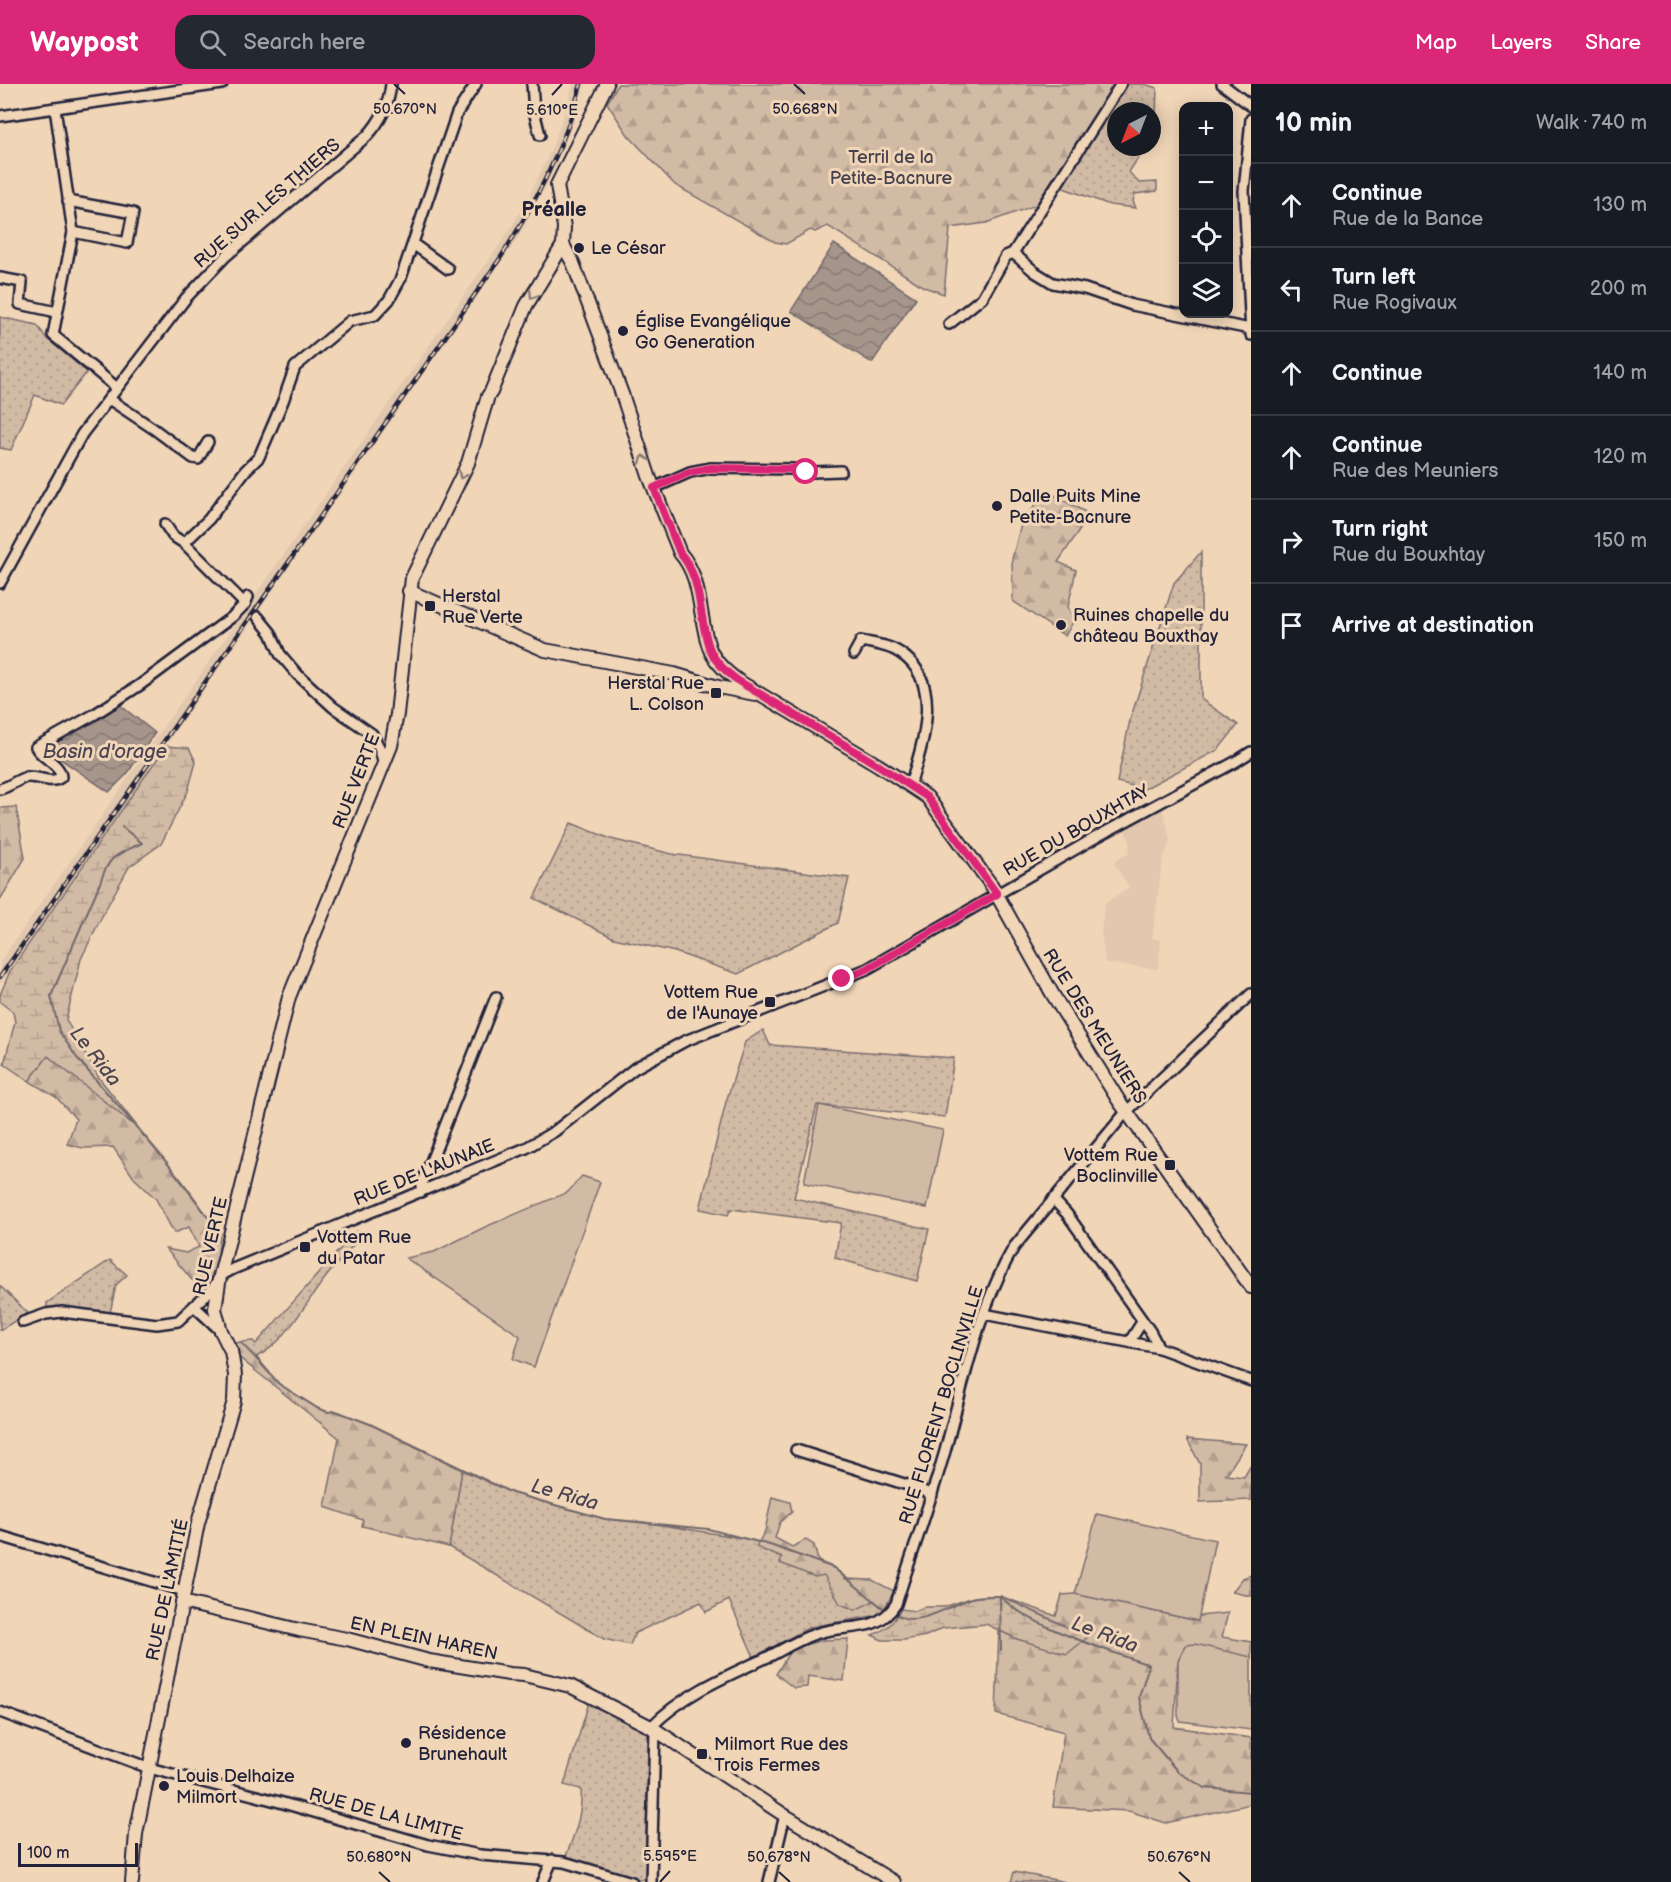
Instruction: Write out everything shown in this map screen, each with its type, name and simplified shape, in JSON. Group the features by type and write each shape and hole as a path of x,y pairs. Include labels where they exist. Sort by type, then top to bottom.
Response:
{"street":[{"path":"0,116 222,84"},
{"name":"RUE SUR LES THIERS","path":"0,583 82,434 186,298 226,256 367,136 382,117 392,84"},
{"path":"184,543 209,519 245,471 259,457 295,367 350,321 375,315 389,300 413,244 457,113 476,84"},
{"path":"532,84 534,111 540,135"},
{"path":"607,84 557,184 564,227 563,245 622,394 654,488 680,553 685,558 698,590 709,647 728,674 727,680 718,687"},
{"path":"949,324 982,298 1006,256 1013,253 1121,84"},
{"path":"1222,84 1251,106"},
{"path":"55,108 73,232 53,335 117,388"},
{"path":"1013,253 1035,272 1053,283 1085,289 1132,305 1251,333 1244,191 1251,119"},
{"path":"68,201 133,213 127,243 73,232"},
{"path":"413,244 448,269"},
{"name":"RUE VERTE","path":"215,1309 220,1276 289,997 391,746 397,714 412,578 468,463 488,396 517,325 563,245"},
{"path":"554,260 565,256 570,258"},
{"path":"0,278 22,282 20,304 57,312"},
{"path":"109,399 193,458 198,459 208,442"},
{"path":"654,488 690,472 711,468 792,469 806,472 841,471"},
{"path":"0,789 27,777 58,780 61,777 59,770 39,754 36,747 95,714 140,685 196,645 246,601 174,536 165,524"},
{"path":"409,591 545,650 762,695"},
{"path":"258,617 271,633 280,654 297,674 333,707 372,734 384,764"},
{"path":"854,654 861,636 886,646 901,653 918,668 925,684 927,707 921,745 910,785"},
{"name":"RUE DES MEUNIERS","path":"728,674 927,797 997,894 1053,995 1126,1112 1251,1287"},
{"name":"RUE DU BOUXHTAY","path":"626,1074 685,1041 867,969 1100,835 1251,752"},
{"name":"RUE FLORENT BOCLINVILLE","path":"653,1729 675,1705 717,1681 811,1636 826,1631 872,1624 890,1613 896,1604 932,1495 984,1314 999,1272 1014,1247 1126,1112 1251,994"},
{"path":"421,1192 422,1184 496,997"},
{"name":"RUE DE L'AUNAIE","path":"220,1276 492,1163 536,1142 555,1131 626,1074"},
{"path":"1053,1199 1066,1214 1159,1348"},
{"path":"23,1322 46,1314 62,1312 158,1324 178,1321 213,1288 220,1276"},
{"path":"194,1306 221,1331"},
{"name":"RUE DE L'AMITIÉ","path":"132,1882 136,1834 198,1523 234,1401 235,1375 231,1351 221,1331 215,1309"},
{"path":"984,1314 1159,1348 1251,1381"},
{"path":"1130,1341 1142,1322"},
{"path":"796,1450 917,1488 932,1495"},
{"path":"0,1536 183,1596"},
{"name":"EN PLEIN HAREN","path":"183,1596 299,1630 358,1642 429,1661 524,1675 570,1686 653,1729 784,1815 894,1882"},
{"name":"RUE DE LA LIMITE","path":"0,1712 149,1768 276,1801 446,1850 564,1862 632,1882"},
{"path":"651,1882 653,1729"},
{"path":"769,1882 784,1815"},
{"path":"543,1882 552,1860"}],"shaded area":[{"path":"573,84 585,84 573,124 548,182 519,236 0,984 0,962 509,231 547,159"},
{"path":"1162,807 1170,839 1163,857 1152,938 1161,940 1158,969 1105,963 1101,930 1105,903 1129,888 1114,862 1129,853 1130,840 1123,828"}],"green space":[{"name":"Terril de la Petite-Bacnure","path":"618,84 1114,84 1036,205 986,223 950,228 944,294 924,287 828,226 815,232 810,230 786,244 775,242 675,185 628,135 607,103"},
{"path":"1128,84 1144,84 1157,88 1156,102 1116,102"},
{"path":"1107,116 1107,156 1139,156 1129,172 1139,183 1157,182 1157,191 1135,194 1133,201 1136,208 1110,205 1061,187"},
{"path":"0,317 37,325 47,339 87,372 61,405 35,395 11,450 0,448"},
{"path":"1045,490 1098,519 1085,522 1058,562 1076,570 1068,607 1074,620 1065,636 1013,601 1012,559 1020,528"},
{"path":"1201,552 1201,699 1238,725 1218,750 1144,789 1117,782 1130,720 1174,583"},
{"path":"166,746 189,748 196,762 188,791 161,844 129,867 104,912 81,959 66,1020 100,1079 140,1130 48,1056 29,1081 4,1064 15,1022 13,1012 0,1002 0,995 10,971"},
{"path":"16,807 25,858 0,900 0,808"},
{"path":"571,823 611,839 672,854 849,878 838,923 738,974 675,952 614,938 534,898"},
{"path":"763,1030 770,1045 954,1058 945,1117 817,1105 794,1198 929,1229 917,1281 835,1258 841,1223 731,1209 728,1215 700,1209 726,1102 745,1042"},
{"path":"48,1056 140,1130 183,1182 220,1233 218,1259 208,1284 192,1280 166,1249 186,1253 199,1247 189,1227 174,1233 156,1199 134,1178 113,1147 83,1148 67,1144 76,1119 56,1097 29,1081"},
{"path":"819,1105 943,1130 927,1208 804,1183"},
{"path":"582,1176 600,1182 534,1367 513,1359 520,1336 406,1258 434,1252 485,1227 568,1192"},
{"path":"356,1231 362,1235 326,1277 294,1322 277,1342 256,1357 240,1342 253,1341 256,1344"},
{"path":"110,1260 127,1275 116,1285 110,1313 79,1309 47,1310 47,1303"},
{"path":"0,1286 28,1313 0,1330"},
{"path":"240,1342 279,1384 317,1408 328,1412 336,1411 370,1424 462,1470 449,1547 362,1526 363,1520 325,1507 339,1438 236,1355 233,1344"},
{"path":"1187,1439 1246,1444 1226,1475 1244,1477 1251,1465 1251,1500 1200,1502 1200,1464"},
{"path":"462,1470 512,1493 605,1519 644,1522 770,1545 834,1568 884,1609 878,1615 810,1627 754,1657 729,1600 706,1612 701,1602 635,1633 630,1645 604,1639 449,1547"},
{"path":"772,1497 790,1502 792,1512 780,1522 775,1538 792,1547 806,1540 814,1545 818,1561 834,1568 846,1579 872,1580 894,1591 884,1609 874,1601 855,1610 840,1604 824,1575 815,1577 780,1563 782,1558 756,1547 765,1531"},
{"path":"1097,1514 1215,1540 1198,1621 1075,1594"},
{"path":"1251,1575 1251,1596 1232,1592 1243,1578"},
{"path":"1075,1594 1197,1621 1199,1616 1228,1613 1222,1637 1251,1642 1251,1657 1186,1645 1178,1661 1174,1727 1251,1738 1251,1804 1166,1823 1129,1811 1053,1807 1064,1732 996,1714 999,1630 1017,1639 1038,1644 1064,1625 1000,1596 1056,1616 1062,1595"},
{"path":"1000,1596 1088,1637 1067,1654 1017,1639 986,1624 943,1628 926,1636 904,1640 882,1640 872,1635 890,1625 901,1609 915,1611 924,1607 944,1607 974,1597"},
{"path":"848,1639 844,1681 808,1676 807,1687 794,1688 776,1674 792,1648 824,1640"},
{"path":"1195,1644 1251,1657 1251,1730 1180,1721 1178,1716 1178,1661 1187,1645"},
{"path":"590,1699 643,1729 648,1735 646,1876 643,1879 636,1880 565,1859 581,1808 581,1789 564,1785"},
{"path":"1014,1872 1066,1882 1011,1882"}],"water":[{"path":"834,244 916,298 872,363 791,311"},
{"name":"Basin d'orage","path":"120,705 155,733 127,774 109,792 47,750 46,747"}],"waterway":[{"name":"Le Rida","path":"122,827 142,843 115,857 103,874 51,996 59,1031 77,1058 168,1164 220,1233"},
{"name":"Le Rida","path":"256,1357 279,1384 317,1408 328,1412 336,1411 370,1424 512,1493 605,1519 708,1529 770,1545 834,1568 884,1609"},
{"path":"1000,1596 1001,1650"},
{"name":"Le Rida","path":"897,1615 915,1619 934,1614 975,1597 1000,1596 1013,1607 1049,1628 1149,1665 1139,1697 1149,1738 1178,1772 1205,1788 1251,1792"}],"railway":[{"path":"0,977 501,257 548,174 567,130 581,84"}],"place":[{"name":"Le César","path":"579,248"},
{"name":"Église Evangélique Go Generation","path":"623,331"},
{"name":"Dalle Puits Mine Petite-Bacnure","path":"997,506"},
{"name":"Herstal Rue Verte","path":"430,606"},
{"name":"Ruines chapelle du château Bouxthay","path":"1061,625"},
{"name":"Herstal Rue L. Colson","path":"716,693"},
{"name":"Vottem Rue de l'Aunaye","path":"770,1002"},
{"name":"Vottem Rue Boclinville","path":"1170,1165"},
{"name":"Vottem Rue du Patar","path":"305,1247"},
{"name":"Résidence Brunehault","path":"406,1743"},
{"name":"Milmort Rue des Trois Fermes","path":"702,1754"},
{"name":"Louis Delhaize Milmort","path":"164,1786"}],"district":[{"name":"Préalle","path":"554,209"}],"route":[{"path":"806,472 792,469 705,468 654,488 680,553 685,558 698,590 709,647 728,674 927,797 997,894 867,969 842,979"}]}
